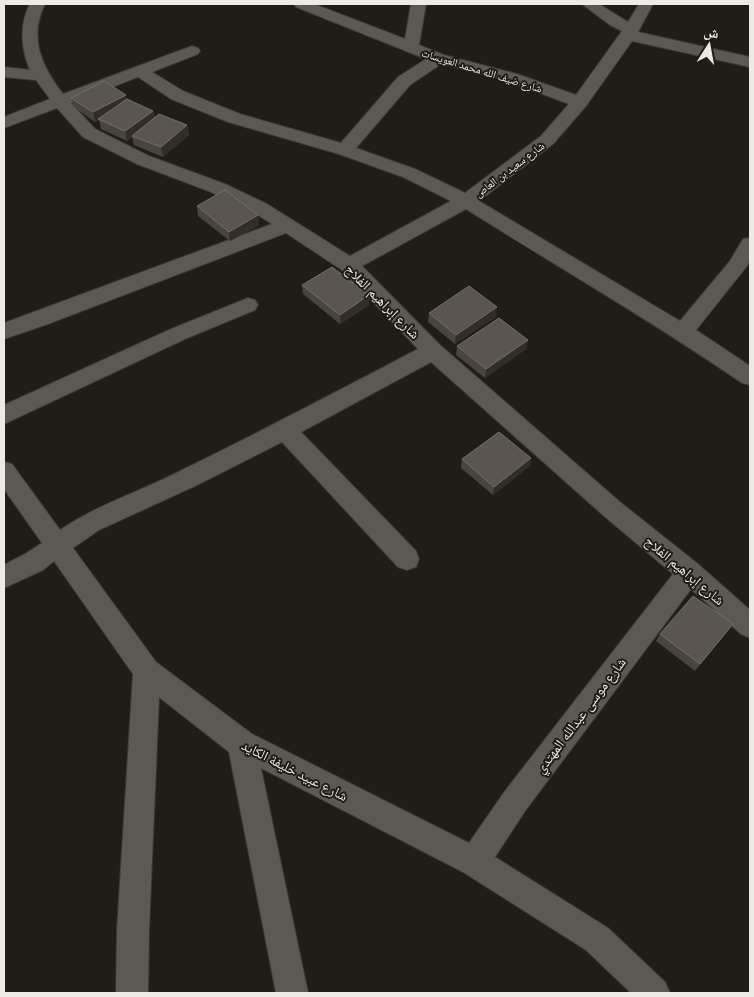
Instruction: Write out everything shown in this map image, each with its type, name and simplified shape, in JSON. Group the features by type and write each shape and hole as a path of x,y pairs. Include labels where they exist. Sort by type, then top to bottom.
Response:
{"street":[{"name":"شارع إبراهيم الفلاح","path":"37,4 33,12 30,39 32,57 41,76 59,100 89,132 143,160 218,188 260,208 349,265 433,351 612,509 689,572 750,626"},
{"name":"شارع ضيف الله محمد العويسات","path":"302,4 438,58 512,77 580,102"},
{"path":"410,47 419,4"},
{"path":"589,4 630,32 750,62"},
{"name":"شارع سعيد بن العاص","path":"349,265 466,201 547,140 580,102 630,32 646,4"},
{"path":"4,123 59,100 192,52"},
{"path":"345,150 404,81 438,58"},
{"path":"4,72 41,76"},
{"path":"141,72 177,95 234,118 345,150 409,173 466,201 564,262 683,332 750,377"},
{"path":"4,331 50,316 289,225"},
{"path":"683,332 744,268 750,244"},
{"path":"4,415 178,334 248,305"},
{"path":"4,577 34,562 90,523 187,479 285,430 433,351"},
{"path":"285,430 407,560"},
{"name":"شارع عبيد خليفة الكايد","path":"4,471 147,671 242,744 474,861 597,939 654,993"},
{"name":"شارع موسى عبدالله المهتدي","path":"474,861 515,801 689,572"},
{"path":"132,993 133,930 147,671"},
{"path":"242,744 292,993"}],"building":[{"path":"104,81 126,95 93,112 71,98"},
{"path":"127,99 153,111 125,131 98,119"},
{"path":"159,114 187,125 161,147 132,136"},
{"path":"225,190 258,215 229,232 197,206"},
{"path":"332,267 369,295 340,315 302,285"},
{"path":"469,286 497,307 456,335 429,313"},
{"path":"499,318 528,340 486,369 457,346"},
{"path":"499,432 531,458 494,487 462,459"},
{"path":"693,596 733,624 700,664 660,634"}]}
